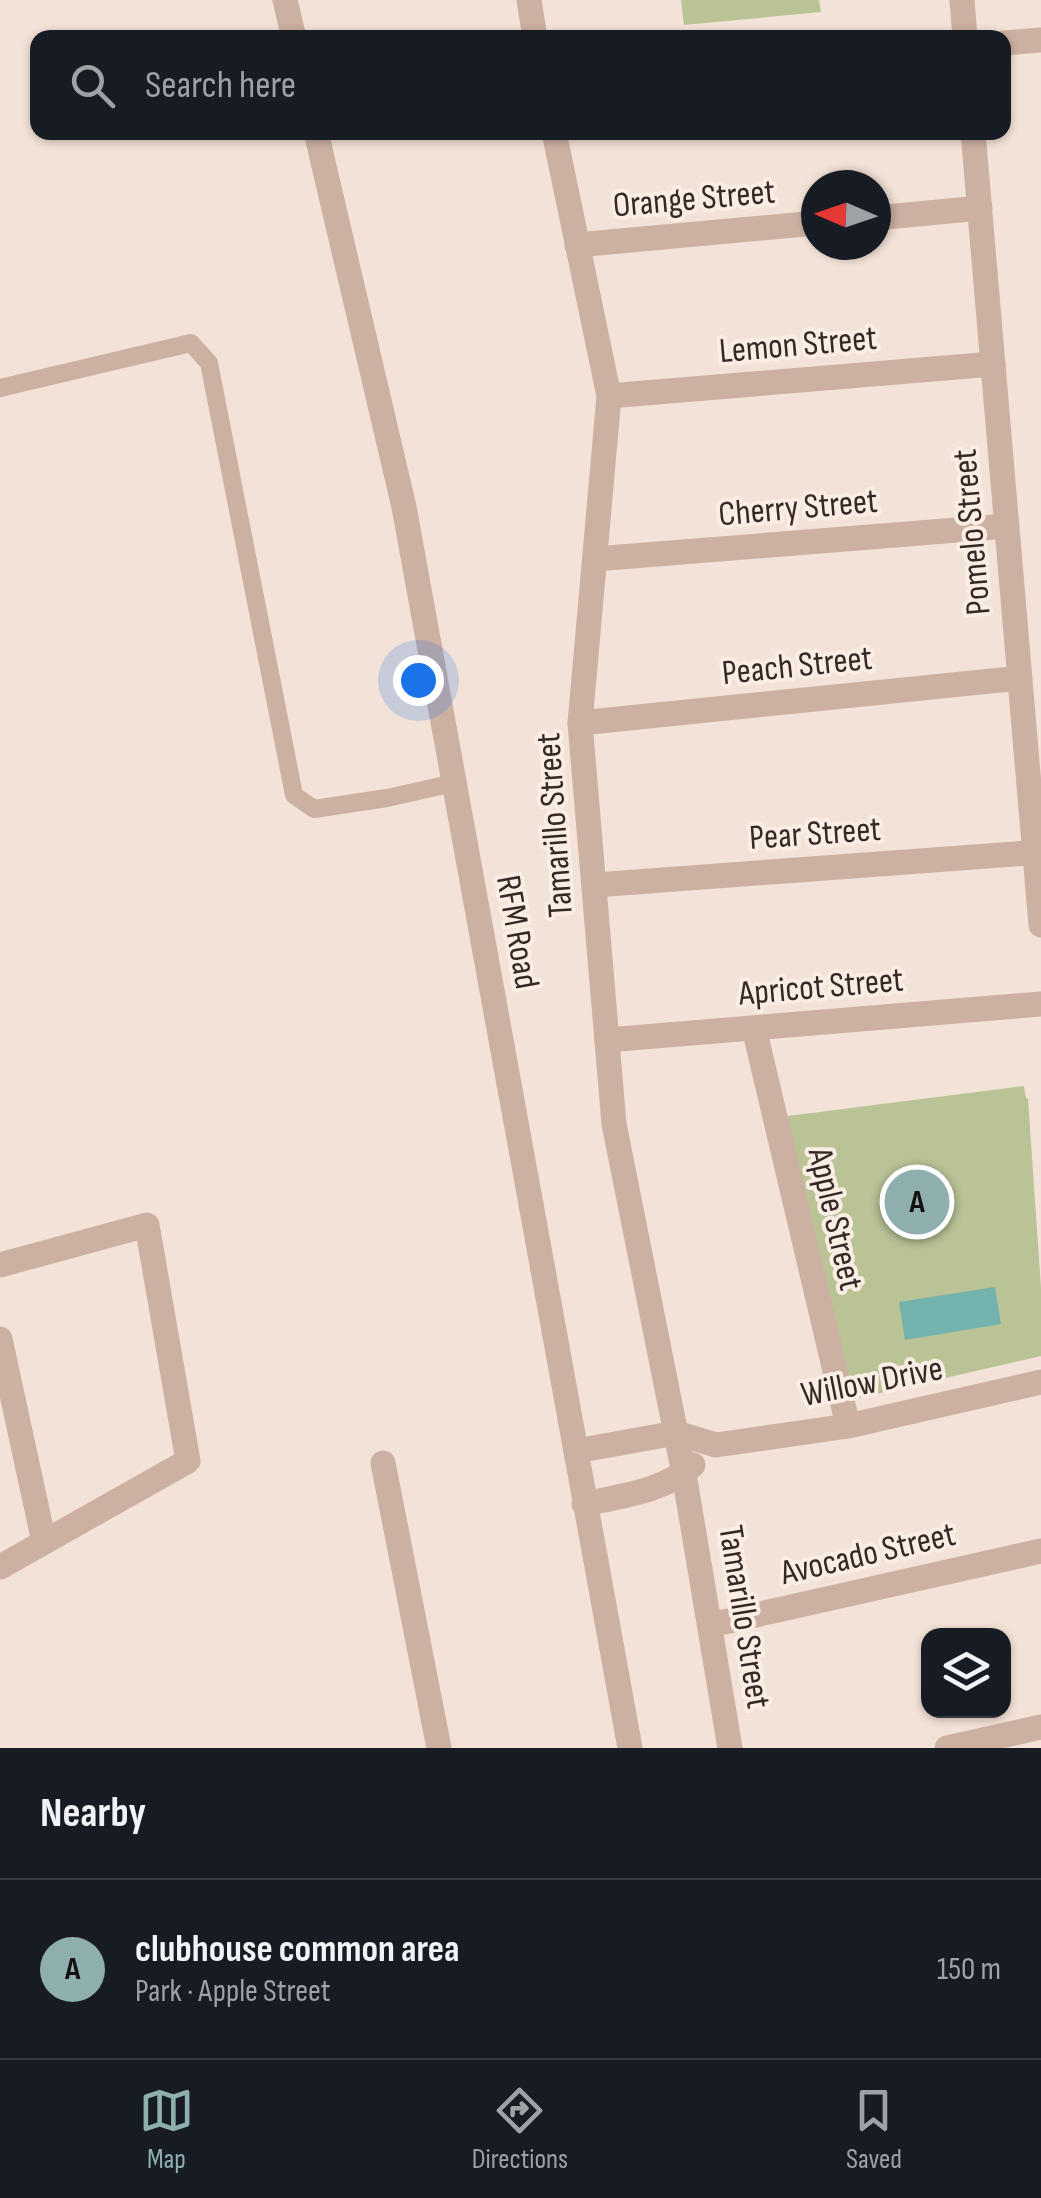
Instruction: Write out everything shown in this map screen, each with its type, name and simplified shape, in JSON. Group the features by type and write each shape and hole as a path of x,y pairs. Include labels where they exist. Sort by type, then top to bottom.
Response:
{"street":[{"path":"285,0 292,30"},
{"path":"528,0 534,30"},
{"path":"962,0 964,30"},
{"path":"1011,42 1041,40"},
{"name":"RFM Road","path":"318,140 404,507 630,1748"},
{"name":"Tamarillo Street","path":"556,140 608,396 580,723 614,1124 684,1474 730,1748"},
{"name":"Pomelo Street","path":"975,140 1038,852 1041,926"},
{"path":"891,217 980,208"},
{"name":"Orange Street","path":"577,244 801,224"},
{"name":"Lemon Street","path":"608,396 994,364"},
{"name":"Cherry Street","path":"594,560 1007,526"},
{"name":"Peach Street","path":"580,723 1020,678"},
{"name":"Pear Street","path":"594,886 1038,852"},
{"name":"Apricot Street","path":"608,1040 1041,1004"},
{"name":"Apple Street","path":"754,1028 848,1426"},
{"path":"0,1265 147,1225 188,1460 0,1568"},
{"path":"0,1339 44,1542"},
{"name":"Willow Drive","path":"716,1446 848,1426 1041,1382"},
{"path":"576,1451 676,1433 716,1446"},
{"path":"584,1504 650,1488 684,1474 716,1446"},
{"path":"382,1463 439,1748"},
{"name":"Avocado Street","path":"710,1625 1041,1551"},
{"path":"947,1748 995,1743 1041,1726"}],"lane":[{"path":"0,388 191,343 209,363 294,794 314,809 454,783"}],"green space":[{"path":"681,0 819,0 821,12 684,25"},
{"path":"1024,1086 1041,1288 1041,1356 846,1401 780,1117"}],"water":[{"path":"995,1287 1001,1324 905,1340 899,1302"}],"place":[{"name":"clubhouse common area","path":"917,1202"}]}
